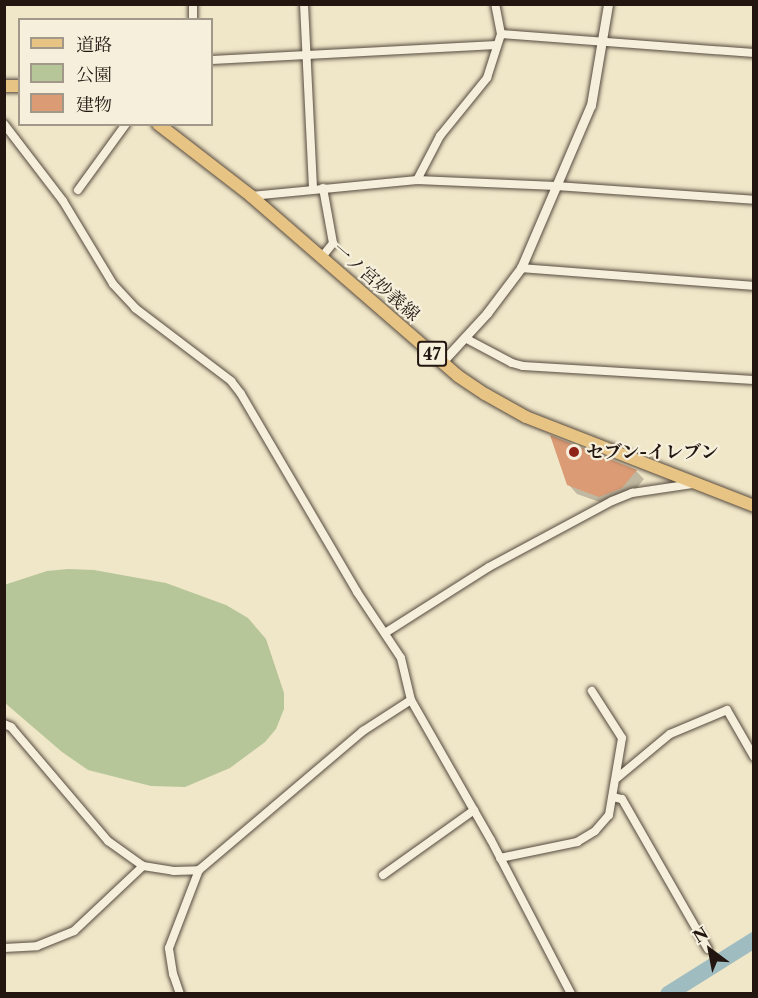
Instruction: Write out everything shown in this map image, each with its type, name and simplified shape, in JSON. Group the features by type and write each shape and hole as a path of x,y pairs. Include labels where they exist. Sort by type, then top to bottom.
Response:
{"main road":[{"name":"一ノ宮妙義線","path":"161,126 250,196 442,362 485,394 526,417 753,506"}],"street":[{"path":"304,4 313,189"},
{"path":"417,180 440,136 487,78 501,34 495,4"},
{"path":"442,362 465,338 521,268 591,105 604,41 608,4"},
{"path":"501,34 753,52"},
{"path":"213,60 497,45"},
{"path":"4,124 8,136 63,201 101,267 128,300 231,381 241,394 357,592 401,658 411,700 474,810 571,993"},
{"path":"78,190 125,126"},
{"path":"250,196 417,180 556,186 753,201"},
{"path":"321,258 333,243 323,188"},
{"path":"521,268 753,286"},
{"path":"465,338 512,363 524,366 753,380"},
{"path":"385,633 489,567 612,501 632,493 692,484"},
{"path":"500,858 577,842 595,831 609,815 622,738 592,691"},
{"path":"180,993 173,974 169,948 199,870 363,731 411,700"},
{"path":"617,778 670,734 727,710 753,757"},
{"path":"4,724 10,727 108,841 143,866 174,871 199,870"},
{"path":"613,797 622,799 708,949"},
{"path":"383,875 474,810"},
{"path":"4,948 37,946 74,931 143,866"}],"green space":[{"path":"94,570 166,583 226,605 248,618 266,639 284,693 284,709 276,729 265,742 230,768 185,787 151,786 88,770 62,752 5,703 4,585 47,571"}],"building":[{"name":"セブン-イレブン","path":"550,435 637,470 622,488 599,497 567,485"}],"waterway":[{"path":"668,994 754,940"}],"place":[{"name":"セブン-イレブン","path":"574,452"}]}
